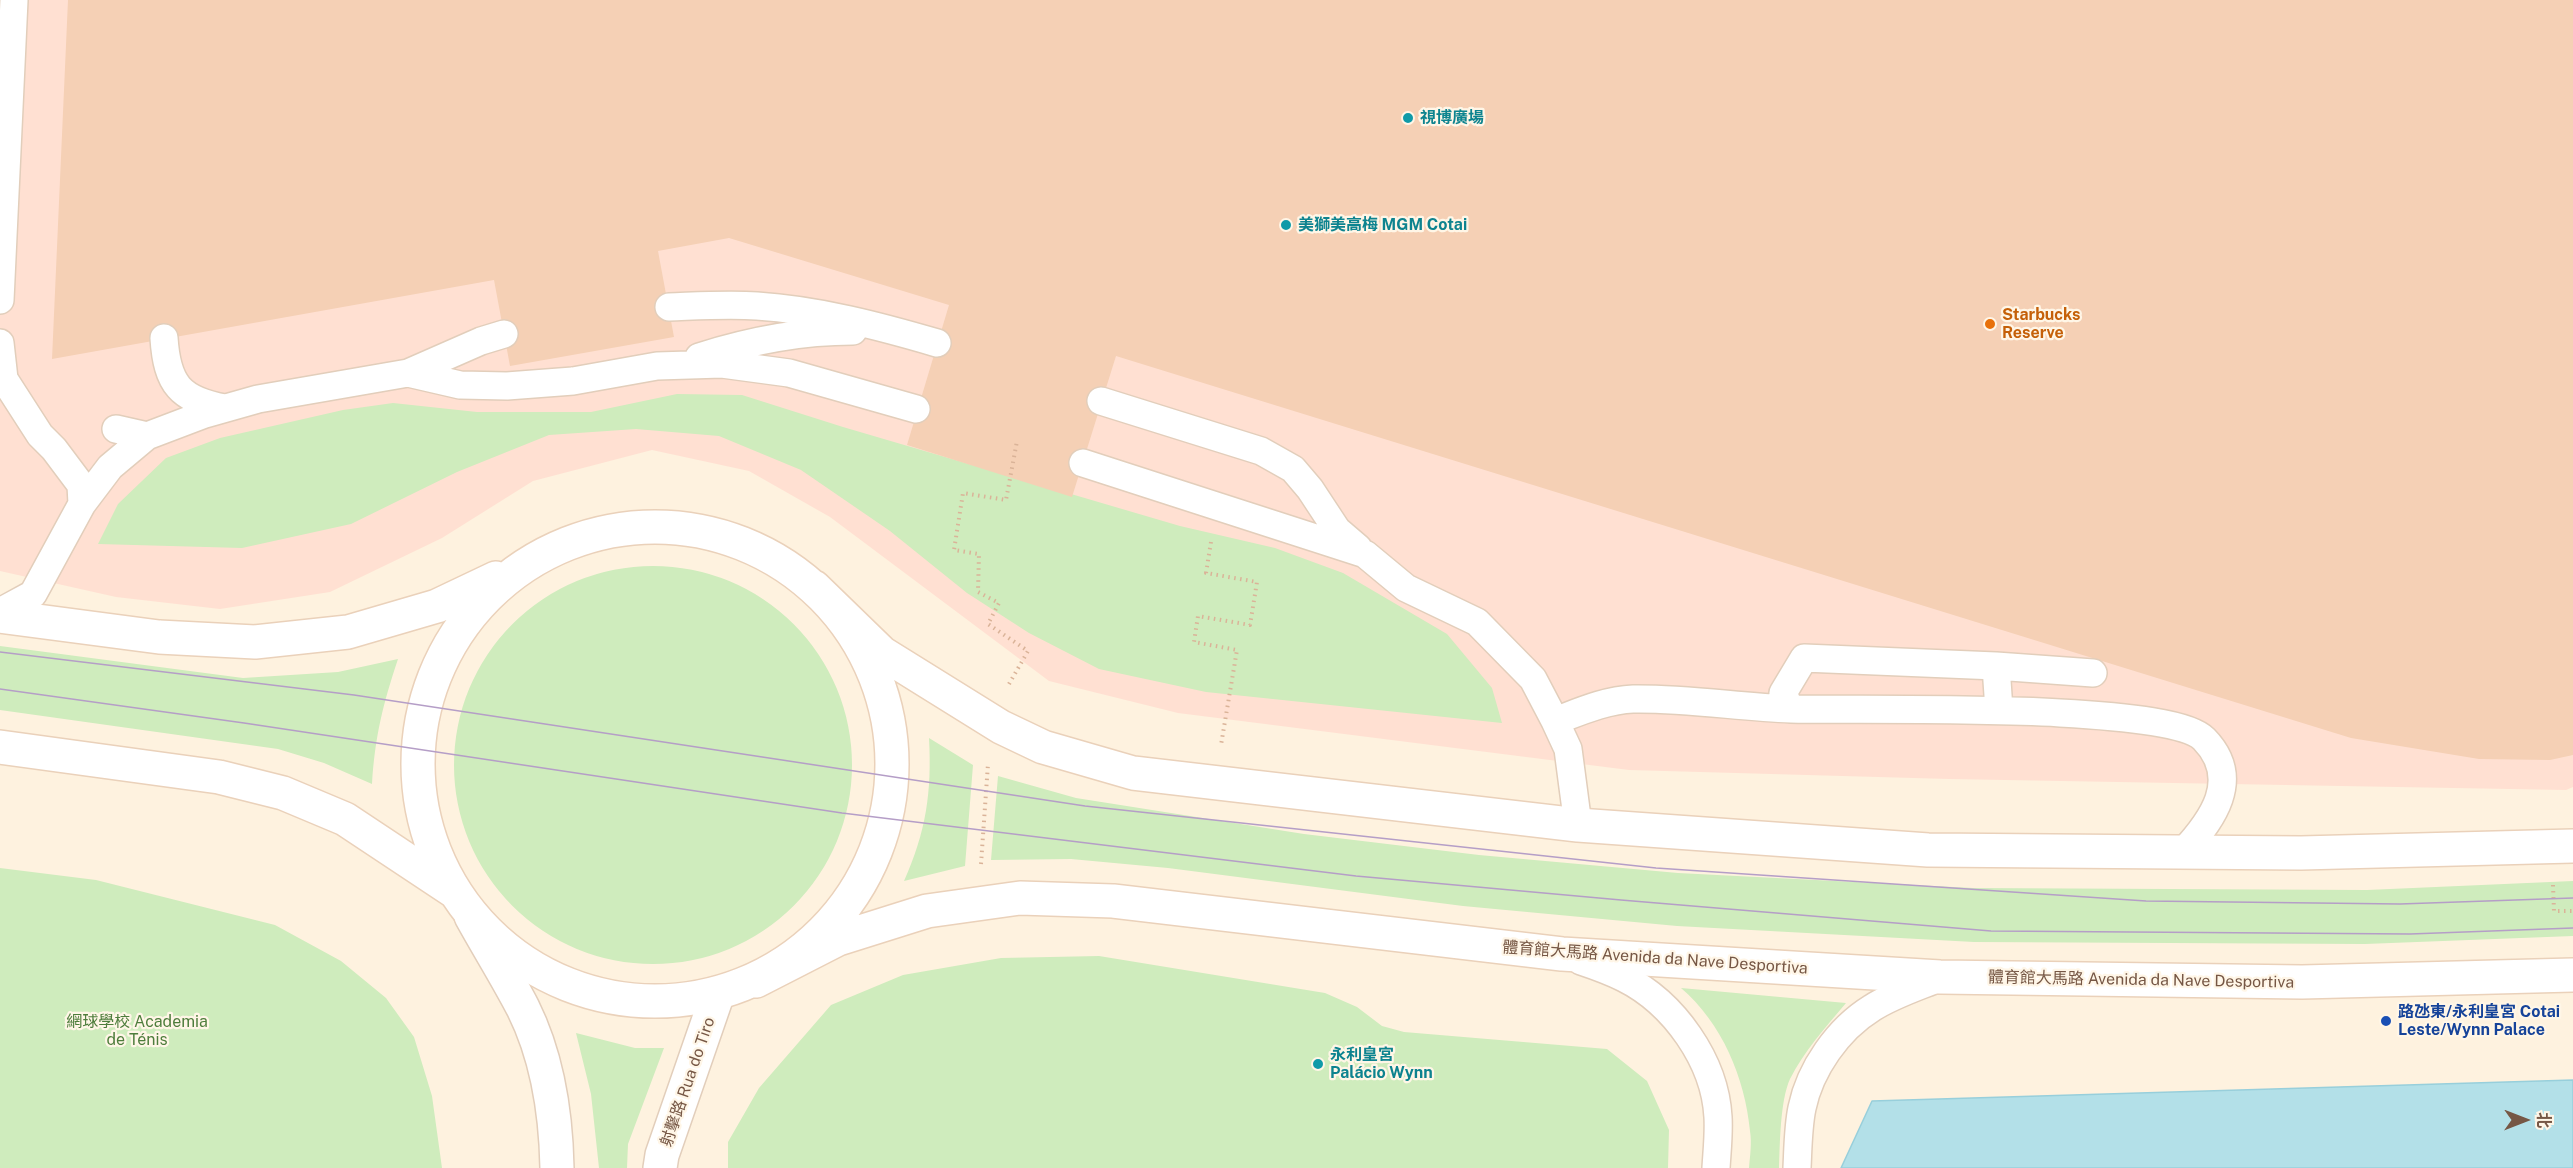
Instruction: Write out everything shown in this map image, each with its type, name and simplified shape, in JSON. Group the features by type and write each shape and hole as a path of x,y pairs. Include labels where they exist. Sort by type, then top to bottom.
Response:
{"main road":[{"path":"0,616 159,638 255,642 359,629 437,606 593,533 672,525 748,543 814,587 882,652 1001,727 1043,747 1133,773 1578,825 1928,850 2301,853 2573,846"},
{"path":"521,567 465,621 429,692 418,770 432,847 524,1010 546,1073 557,1139 557,1168"},
{"path":"0,747 219,777 283,793 345,819 465,905 521,962 582,992 650,1003 717,996 756,981 820,937 867,874 890,800 890,722 863,648 814,587"},
{"name":"體育館大馬路 Avenida da Nave Desportiva","path":"756,981 838,939 927,910 1020,898 1113,901 1562,954 1941,977 2302,982 2573,975"},
{"name":"射擊路 Rua do Tiro","path":"660,1168 717,996"}],"lane":[{"path":"0,300 14,0"},
{"path":"669,307 756,305 855,321 938,343"},
{"path":"675,365 741,344 779,336 840,331 896,331"},
{"path":"0,612 33,594 82,504 110,467 147,436 225,408 258,399 408,373 481,341 504,334"},
{"path":"164,338 166,360 180,388 193,400 225,408"},
{"path":"0,343 4,379 40,435 60,456 81,485 82,504"},
{"path":"408,373 460,385 507,386 573,381 657,366 722,364 789,373 916,409"},
{"path":"1101,401 1262,451 1293,469 1310,489 1337,530 1365,554 1406,588 1477,622 1533,679 1555,721 1568,749 1578,825"},
{"path":"116,429 147,436"},
{"path":"1083,463 1365,554"},
{"path":"1790,709 1783,693 1804,658 1996,666 2093,673"},
{"path":"1996,666 1999,710"},
{"path":"1555,721 1591,707 1631,699 1790,709 1999,710 2149,720 2181,727 2203,738 2217,758 2223,777 2218,805 2203,831 2182,853"},
{"path":"1562,954 1625,978 1650,995 1677,1021 1695,1046 1712,1085 1718,1116 1716,1168"},
{"path":"1797,1168 1801,1110 1807,1088 1825,1055 1845,1029 1872,1008 1941,977"}],"path":[{"path":"992,902 981,865 988,765 1001,727 1010,680 1028,651 988,624 999,603 978,592 980,554 954,550 963,493 1006,500 1017,441"},
{"path":"1214,783 1237,650 1194,642 1198,616 1250,625 1257,582 1206,573 1217,506"}],"shaded area":[{"name":"美獅美高梅 MGM Cotai","path":"0,0 2573,0 2573,787 2566,790 1949,779 1629,770 1178,713 1049,681 830,517 749,471 652,450 533,481 442,538 330,592 220,609 116,597 0,571"}],"green space":[{"path":"677,394 742,395 1180,526 1275,548 1343,573 1447,634 1492,688 1502,723 1206,692 1099,669 1029,633 967,593 890,531 801,470 719,436 636,429 549,435 457,472 351,524 242,548 98,544 118,504 166,458 220,438 343,410 393,403 477,412 591,412"},
{"path":"653,566 692,570 729,581 763,600 794,624 818,655 837,689 848,726 852,765 848,804 837,841 818,875 794,906 763,930 729,949 692,960 653,964 614,960 577,949 543,930 512,906 488,875 469,841 458,804 454,765 458,726 469,689 488,655 512,624 543,600 577,581 614,570"},
{"path":"0,646 243,678 338,672 398,659 380,720 372,784 324,763 278,749 0,710"},
{"path":"929,738 973,765 965,866 904,881 918,846 926,811 930,758"},
{"path":"998,776 1076,798 1304,834 1479,855 1678,873 1973,888 2367,890 2573,881 2573,936 2365,944 1974,942 1677,926 1463,906 1168,868 1071,859 991,860"},
{"name":"網球學校 Academia de Ténis","path":"0,868 96,880 275,925 341,961 386,998 414,1037 432,1096 442,1168 0,1168"},
{"name":"永利皇宮 Palácio Wynn","path":"1099,956 1325,993 1357,1007 1382,1026 1404,1032 1607,1049 1647,1081 1669,1130 1668,1168 728,1168 728,1142 759,1088 831,1005 903,975 1001,958"},
{"path":"1681,988 1846,1003 1809,1049 1790,1079 1782,1110 1779,1168 1749,1168 1750,1131 1737,1072 1720,1035 1696,1002"},
{"path":"576,1033 635,1048 664,1048 628,1144 627,1168 599,1168 591,1094"}],"water":[{"path":"2573,1080 2573,1168 1841,1168 1872,1101"}],"building":[{"name":"美獅美高梅 MGM Cotai","path":"68,0 2573,0 2573,755 2550,760 2479,759 2351,738 1116,356 1072,497 907,445 949,305 729,238 658,251 674,337 510,366 494,280 52,359"}],"tram line":[{"path":"0,652 354,695 1085,806 1656,868 2146,901 2400,904 2573,898"},
{"path":"0,689 244,723 842,813 1356,876 1991,931 2410,934 2573,928"}],"place":[{"name":"視博廣場","path":"1408,118"},
{"name":"美獅美高梅 MGM Cotai","path":"1286,225"},
{"name":"Starbucks Reserve","path":"1990,324"},
{"name":"路氹東/永利皇宮 Cotai Leste/Wynn Palace","path":"2386,1021"},
{"name":"永利皇宮 Palácio Wynn","path":"1318,1064"}]}
